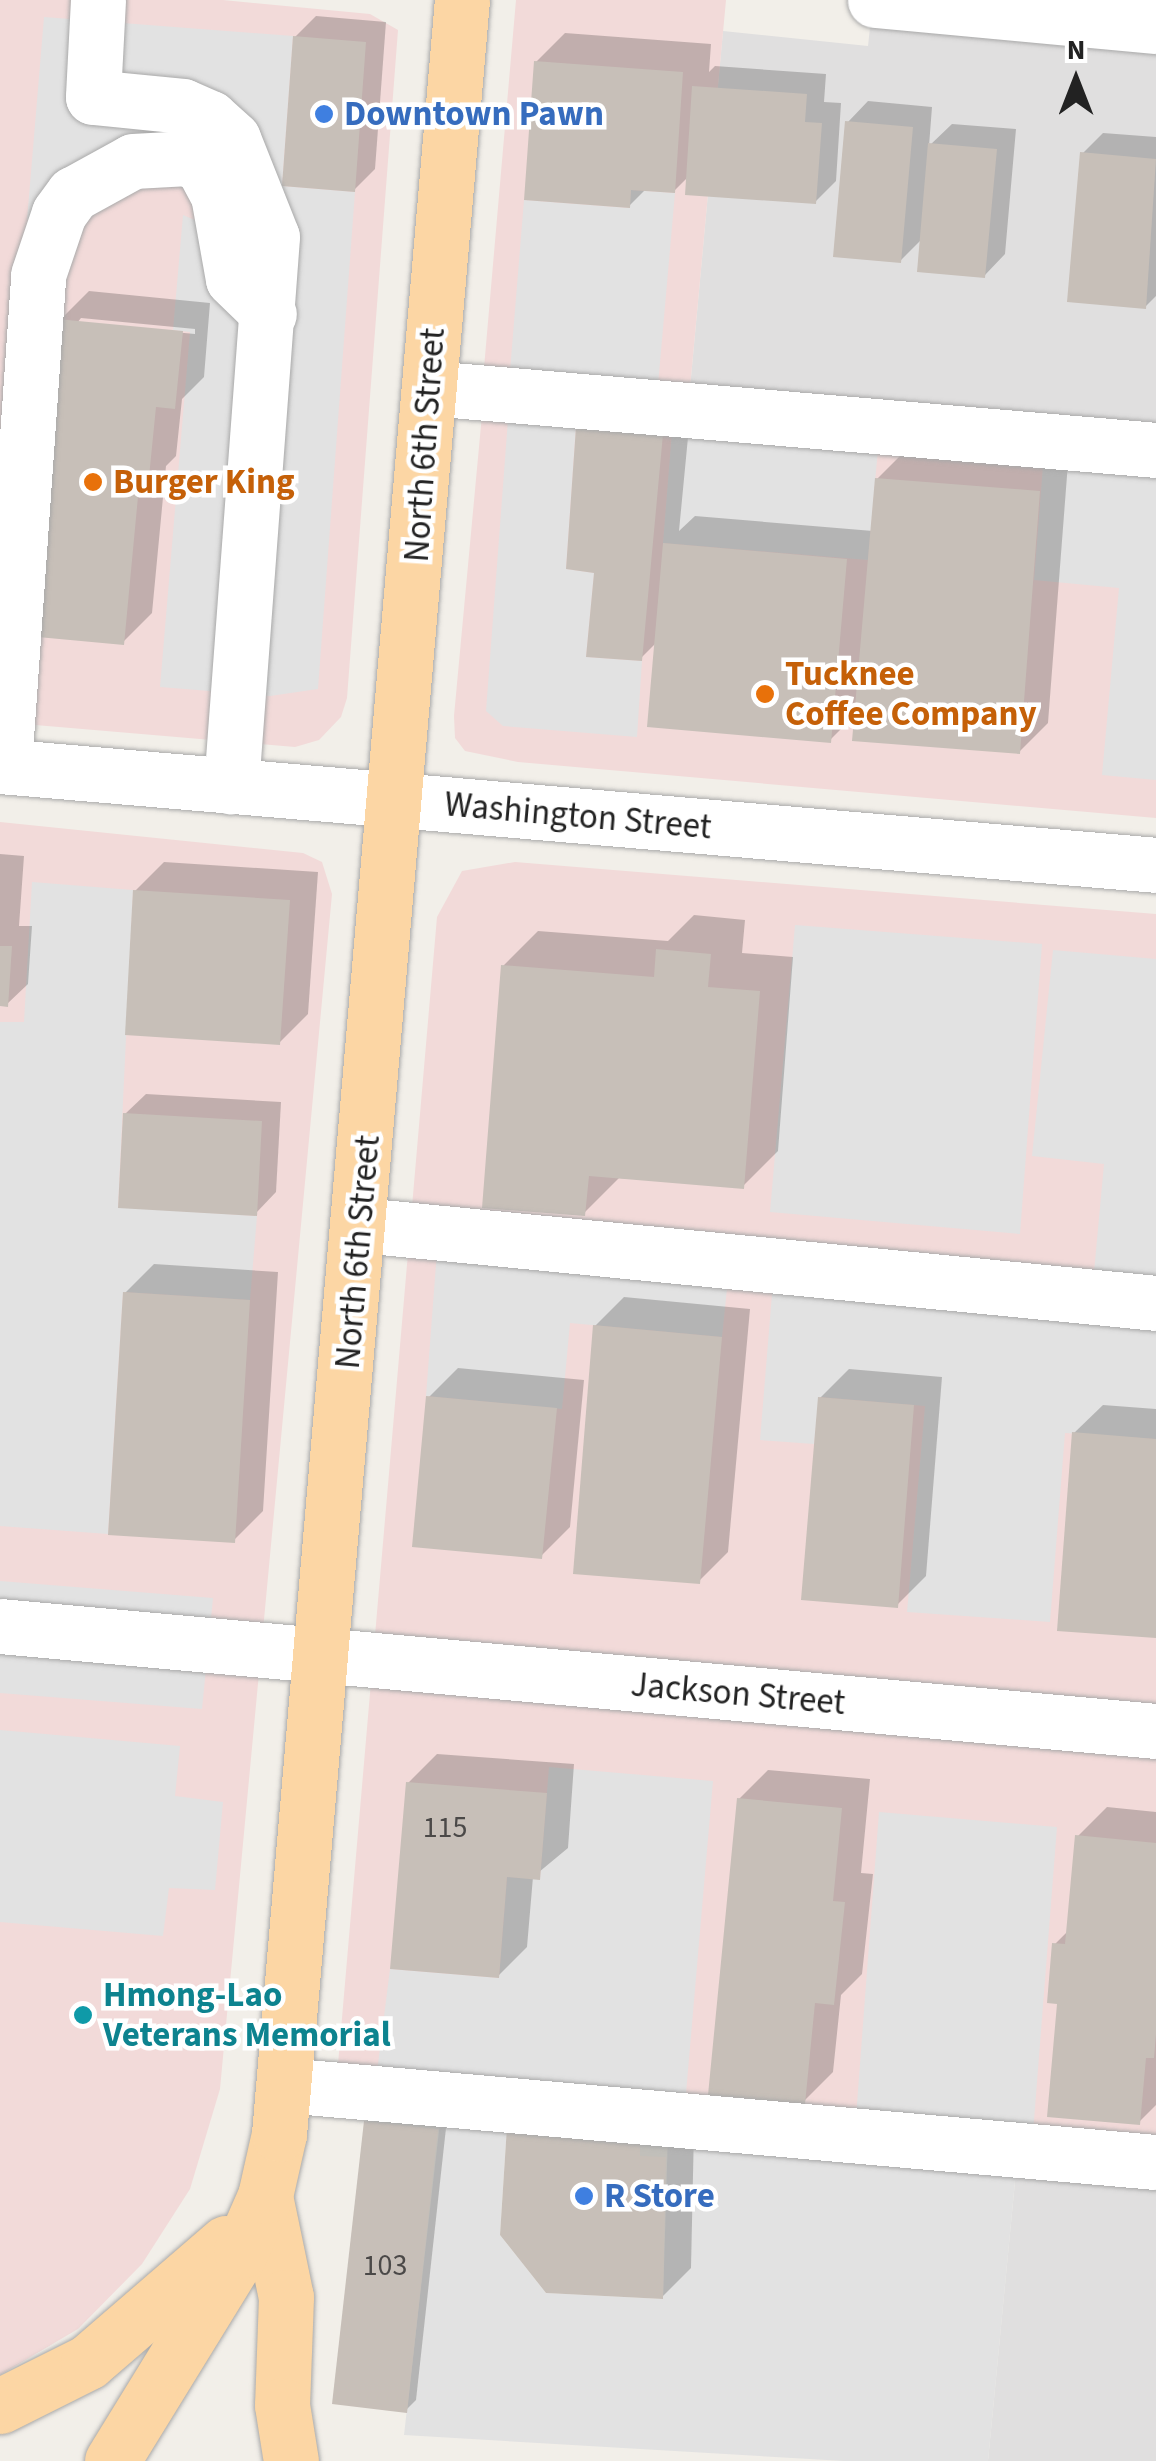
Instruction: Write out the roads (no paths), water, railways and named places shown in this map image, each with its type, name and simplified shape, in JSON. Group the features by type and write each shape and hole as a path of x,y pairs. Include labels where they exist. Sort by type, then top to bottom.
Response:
{"main road":[{"name":"North 6th Street","path":"112,2461 201,2323 264,2196 284,2084 361,1225 462,0"},
{"path":"0,2406 88,2362 135,2328 229,2240 264,2196"},
{"path":"264,2196 286,2297 282,2405 291,2461"}],"street":[{"path":"98,0 93,97 182,106 233,139 272,238 231,786"},
{"path":"875,0 1156,26"},
{"path":"2,766 38,274 59,213 73,194 110,171 166,155 188,158 202,167 218,195 233,278 269,314"},
{"path":"429,388 1156,450"},
{"name":"Washington Street","path":"2,766 1156,864"},
{"path":"361,1225 1156,1303"},
{"name":"Jackson Street","path":"0,1626 1156,1731"},
{"path":"284,2084 1156,2162"}],"place":[{"name":"Downtown Pawn","path":"324,114"},
{"name":"Burger King","path":"93,482"},
{"name":"Tucknee Coffee Company","path":"765,694"},
{"name":"Hmong-Lao Veterans Memorial","path":"83,2015"},
{"name":"R Store","path":"584,2196"}]}
